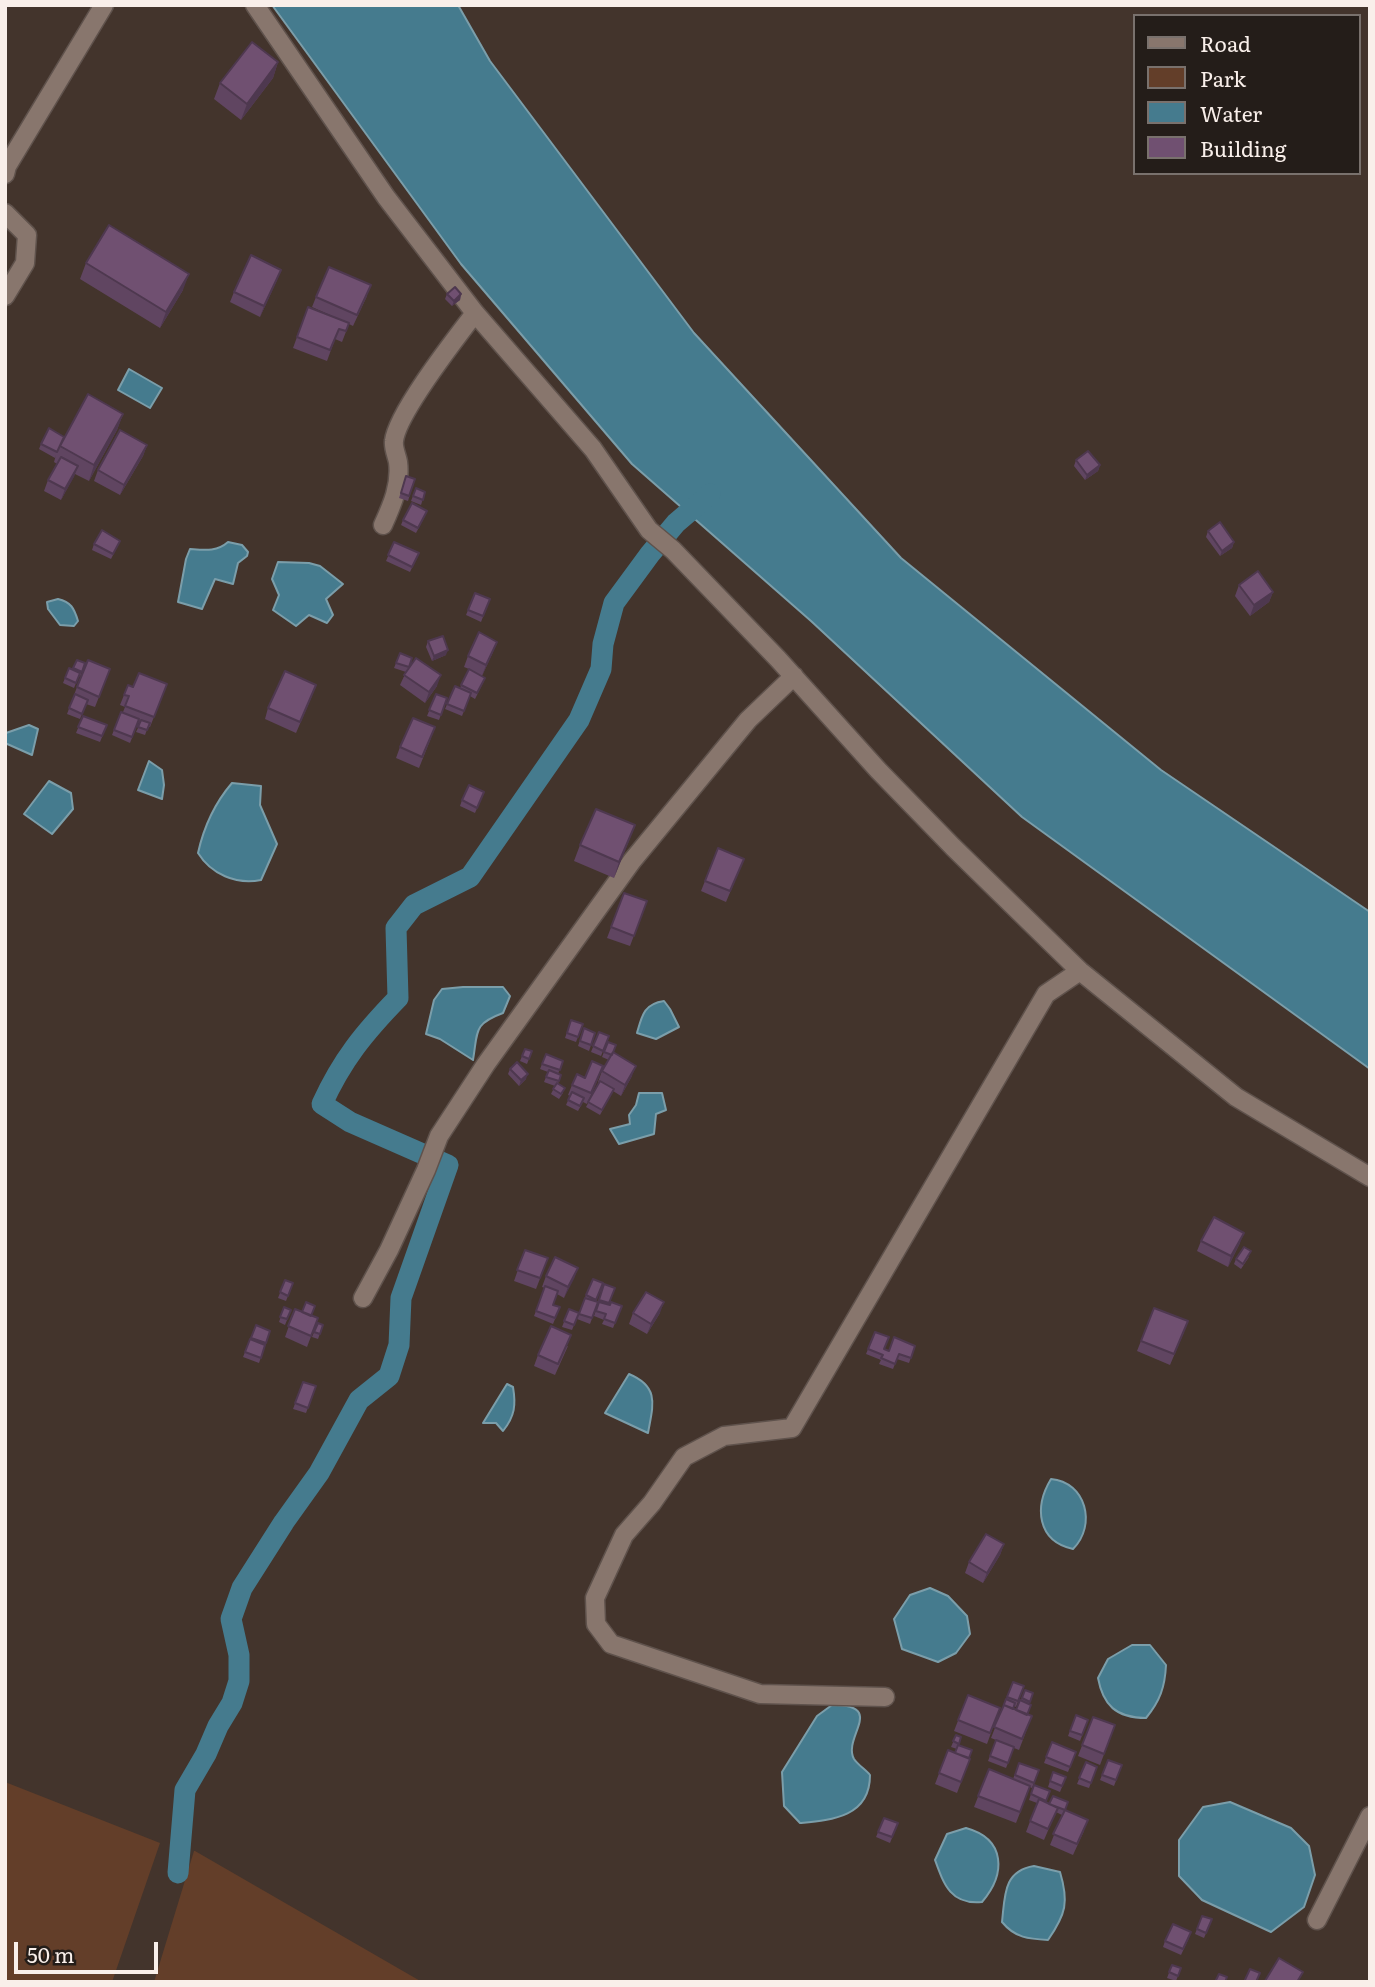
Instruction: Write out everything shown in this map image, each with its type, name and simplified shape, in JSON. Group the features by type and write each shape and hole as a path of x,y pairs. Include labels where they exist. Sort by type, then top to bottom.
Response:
{"street":[{"path":"5,174 7,166 104,5"},
{"path":"255,5 386,197 475,313 593,449 649,530 673,550 794,676 943,838 1080,971 1236,1097 1370,1177"},
{"path":"5,213 27,235 25,263 5,296"},
{"path":"383,525 399,482 398,461 393,443 400,423 475,313"},
{"path":"363,1298 389,1250 439,1136 485,1064 632,861 748,720 794,676"},
{"path":"884,1697 760,1694 665,1664 611,1644 596,1624 595,1598 624,1535 652,1503 684,1457 723,1436 792,1427 1046,993 1080,971"},
{"path":"1317,1920 1370,1816"}],"green space":[{"path":"5,1782 160,1843 112,1982 5,1982"},
{"path":"195,1851 422,1982 154,1982"}],"water":[{"path":"272,5 458,5 490,61 694,333 901,558 1161,770 1370,912 1370,1069 1022,817 811,621 632,464 461,264"},
{"path":"129,369 162,388 150,408 118,390"},
{"path":"228,542 242,545 248,552 238,563 233,584 215,579 202,609 178,602 190,549 215,549"},
{"path":"278,562 320,566 343,584 326,599 333,615 327,623 309,615 296,626 273,610 279,595 272,579"},
{"path":"58,599 73,609 78,621 74,626 60,625 48,609 47,602"},
{"path":"29,725 38,729 32,755 5,743 6,733"},
{"path":"149,761 162,770 162,799 138,790"},
{"path":"49,781 71,793 73,809 52,834 24,814"},
{"path":"232,783 261,786 260,805 277,844 261,880 242,881 225,876 210,867 198,853 210,816"},
{"path":"503,987 510,996 503,1013 486,1021 479,1030 473,1060 440,1039 426,1034 434,1000 442,989"},
{"path":"664,1001 679,1027 656,1039 637,1033 645,1011 657,1002"},
{"path":"639,1093 662,1093 666,1110 656,1114 654,1134 619,1144 610,1129 630,1124 629,1115 636,1105"},
{"path":"629,1374 639,1379 650,1391 652,1405 648,1433 605,1413"},
{"path":"507,1384 513,1387 514,1405 510,1420 503,1431 496,1423 483,1423"},
{"path":"1051,1479 1073,1488 1084,1506 1085,1528 1073,1549 1052,1539 1042,1522 1042,1501"},
{"path":"930,1588 948,1596 967,1616 970,1634 956,1653 938,1662 902,1649 894,1619 910,1595"},
{"path":"1132,1645 1150,1645 1166,1665 1161,1693 1146,1718 1127,1716 1107,1703 1098,1678 1108,1659"},
{"path":"832,1705 848,1706 857,1710 860,1716 852,1750 854,1759 870,1775 868,1789 864,1800 847,1814 800,1823 784,1806 782,1772 817,1716"},
{"path":"1230,1802 1291,1828 1309,1846 1315,1875 1304,1907 1271,1932 1202,1900 1179,1876 1179,1840 1203,1807"},
{"path":"966,1828 989,1840 998,1859 995,1880 982,1902 963,1900 950,1892 935,1860 947,1834"},
{"path":"1034,1866 1060,1872 1063,1882 1064,1908 1059,1923 1048,1940 1023,1937 1002,1922 1005,1894 1011,1879 1016,1873"}],"building":[{"path":"252,42 278,62 247,104 220,83"},
{"path":"109,225 189,274 166,312 86,263"},
{"path":"251,255 281,270 264,306 234,292"},
{"path":"329,267 371,285 357,315 316,297"},
{"path":"455,287 461,294 454,301 447,294"},
{"path":"308,307 349,323 346,331 339,329 330,350 297,337"},
{"path":"88,394 123,414 94,465 60,446"},
{"path":"49,428 64,437 57,452 41,444"},
{"path":"120,430 147,445 124,485 98,470"},
{"path":"1088,451 1100,465 1087,475 1076,460"},
{"path":"61,457 78,466 65,489 48,480"},
{"path":"406,476 415,479 409,496 401,493"},
{"path":"416,488 425,492 423,500 413,496"},
{"path":"412,503 427,511 418,528 403,520"},
{"path":"1220,522 1234,542 1222,551 1208,531"},
{"path":"102,530 120,541 113,554 94,544"},
{"path":"394,542 419,553 412,567 388,555"},
{"path":"1258,571 1273,592 1254,605 1239,585"},
{"path":"475,593 490,599 483,616 468,610"},
{"path":"479,632 497,642 486,665 468,656"},
{"path":"443,636 448,650 434,656 428,641"},
{"path":"400,653 412,658 409,667 396,663"},
{"path":"416,658 441,675 429,692 404,675"},
{"path":"77,660 85,663 82,672 73,668"},
{"path":"88,660 110,669 99,697 77,687"},
{"path":"69,668 80,673 76,683 65,678"},
{"path":"469,669 485,678 477,693 461,685"},
{"path":"285,671 316,685 300,722 268,708"},
{"path":"139,673 167,684 154,717 125,706 129,696 124,695 128,685 133,687"},
{"path":"455,686 471,693 464,711 447,704"},
{"path":"75,694 88,700 82,714 69,708"},
{"path":"436,694 447,698 441,715 429,710"},
{"path":"121,712 139,719 132,737 114,730"},
{"path":"83,716 107,725 102,736 78,727"},
{"path":"413,718 435,727 422,757 400,747"},
{"path":"141,720 150,723 147,730 138,727"},
{"path":"469,785 484,792 477,808 462,800"},
{"path":"596,809 635,825 619,862 580,845"},
{"path":"718,848 744,859 730,891 705,881"},
{"path":"624,893 647,901 634,936 611,927"},
{"path":"571,1020 583,1024 578,1037 567,1033"},
{"path":"584,1028 595,1033 591,1045 580,1041"},
{"path":"599,1032 609,1036 603,1051 593,1046"},
{"path":"608,1042 616,1045 612,1055 604,1052"},
{"path":"525,1049 532,1051 529,1059 522,1056"},
{"path":"613,1052 636,1066 625,1085 602,1071"},
{"path":"546,1054 563,1061 560,1070 542,1064"},
{"path":"592,1061 603,1066 591,1093 572,1085 577,1074 585,1078"},
{"path":"517,1062 528,1074 521,1080 510,1069"},
{"path":"549,1070 561,1075 559,1081 546,1077"},
{"path":"600,1081 614,1089 602,1110 588,1102"},
{"path":"557,1083 565,1088 561,1094 553,1089"},
{"path":"572,1092 584,1098 580,1106 568,1100"},
{"path":"1214,1217 1244,1233 1231,1256 1201,1241"},
{"path":"1244,1247 1251,1251 1243,1264 1236,1259"},
{"path":"525,1250 548,1258 540,1278 517,1270"},
{"path":"555,1257 578,1268 568,1287 546,1276"},
{"path":"593,1279 603,1283 596,1300 586,1295"},
{"path":"285,1280 293,1283 288,1296 280,1292"},
{"path":"604,1284 615,1288 609,1303 599,1300"},
{"path":"545,1286 558,1291 553,1305 560,1307 555,1318 536,1311"},
{"path":"646,1292 664,1302 651,1324 633,1313"},
{"path":"585,1298 598,1302 592,1318 579,1314"},
{"path":"306,1302 315,1306 311,1316 302,1312"},
{"path":"599,1302 622,1306 615,1323 604,1319 606,1314 596,1311"},
{"path":"284,1307 291,1310 287,1319 280,1317"},
{"path":"1154,1308 1188,1321 1174,1354 1141,1341"},
{"path":"295,1309 318,1318 311,1336 288,1326"},
{"path":"569,1309 579,1313 574,1325 564,1321"},
{"path":"318,1323 323,1325 320,1334 314,1332"},
{"path":"256,1325 270,1331 266,1343 251,1338"},
{"path":"551,1326 571,1335 558,1364 538,1355"},
{"path":"875,1332 889,1337 884,1349 889,1351 894,1337 915,1346 911,1358 899,1354 895,1364 868,1349"},
{"path":"250,1339 265,1345 261,1358 245,1352"},
{"path":"303,1382 316,1386 308,1408 295,1403"},
{"path":"986,1534 1004,1544 987,1573 969,1562"},
{"path":"1013,1682 1024,1686 1018,1701 1007,1697"},
{"path":"1025,1690 1033,1693 1030,1702 1022,1698"},
{"path":"968,1695 1000,1708 990,1733 958,1720"},
{"path":"1006,1699 1015,1703 1013,1709 1004,1705 1003,1707"},
{"path":"1020,1700 1031,1705 1027,1715 1016,1710"},
{"path":"1004,1705 1032,1716 1022,1739 994,1727"},
{"path":"1076,1715 1088,1720 1082,1735 1070,1731"},
{"path":"1093,1717 1115,1725 1104,1754 1082,1745"},
{"path":"956,1735 961,1737 959,1744 953,1741"},
{"path":"996,1740 1014,1747 1008,1763 990,1756"},
{"path":"1052,1742 1076,1752 1070,1767 1046,1757"},
{"path":"958,1745 972,1750 969,1758 955,1753"},
{"path":"948,1750 970,1759 961,1782 939,1773"},
{"path":"1108,1760 1122,1765 1116,1780 1102,1775"},
{"path":"1086,1762 1097,1767 1091,1783 1079,1778"},
{"path":"1019,1763 1039,1770 1034,1783 1015,1775"},
{"path":"989,1769 1030,1786 1020,1812 978,1796"},
{"path":"1053,1772 1066,1777 1062,1786 1050,1781"},
{"path":"1034,1785 1050,1791 1046,1801 1031,1794"},
{"path":"1053,1796 1068,1802 1065,1810 1049,1804"},
{"path":"1039,1799 1058,1808 1048,1829 1030,1821"},
{"path":"1065,1810 1088,1820 1077,1844 1053,1834"},
{"path":"884,1818 898,1823 892,1837 878,1832"},
{"path":"1202,1916 1212,1919 1206,1933 1197,1929"},
{"path":"1173,1924 1191,1932 1183,1949 1165,1941"},
{"path":"1279,1958 1303,1972 1297,1982 1265,1981"},
{"path":"1172,1965 1181,1968 1178,1976 1169,1972"},
{"path":"1250,1969 1260,1973 1256,1982 1244,1982"},
{"path":"1219,1974 1227,1977 1225,1982 1215,1982"}],"waterway":[{"path":"178,1873 185,1790 232,1703 239,1681 239,1655 231,1619 242,1588 319,1473 359,1400 389,1376 399,1345 401,1298 448,1165 350,1122 322,1104 355,1048 398,998 396,928 414,905 470,877 579,720 601,669 603,644 614,603 676,523 710,494"}]}
